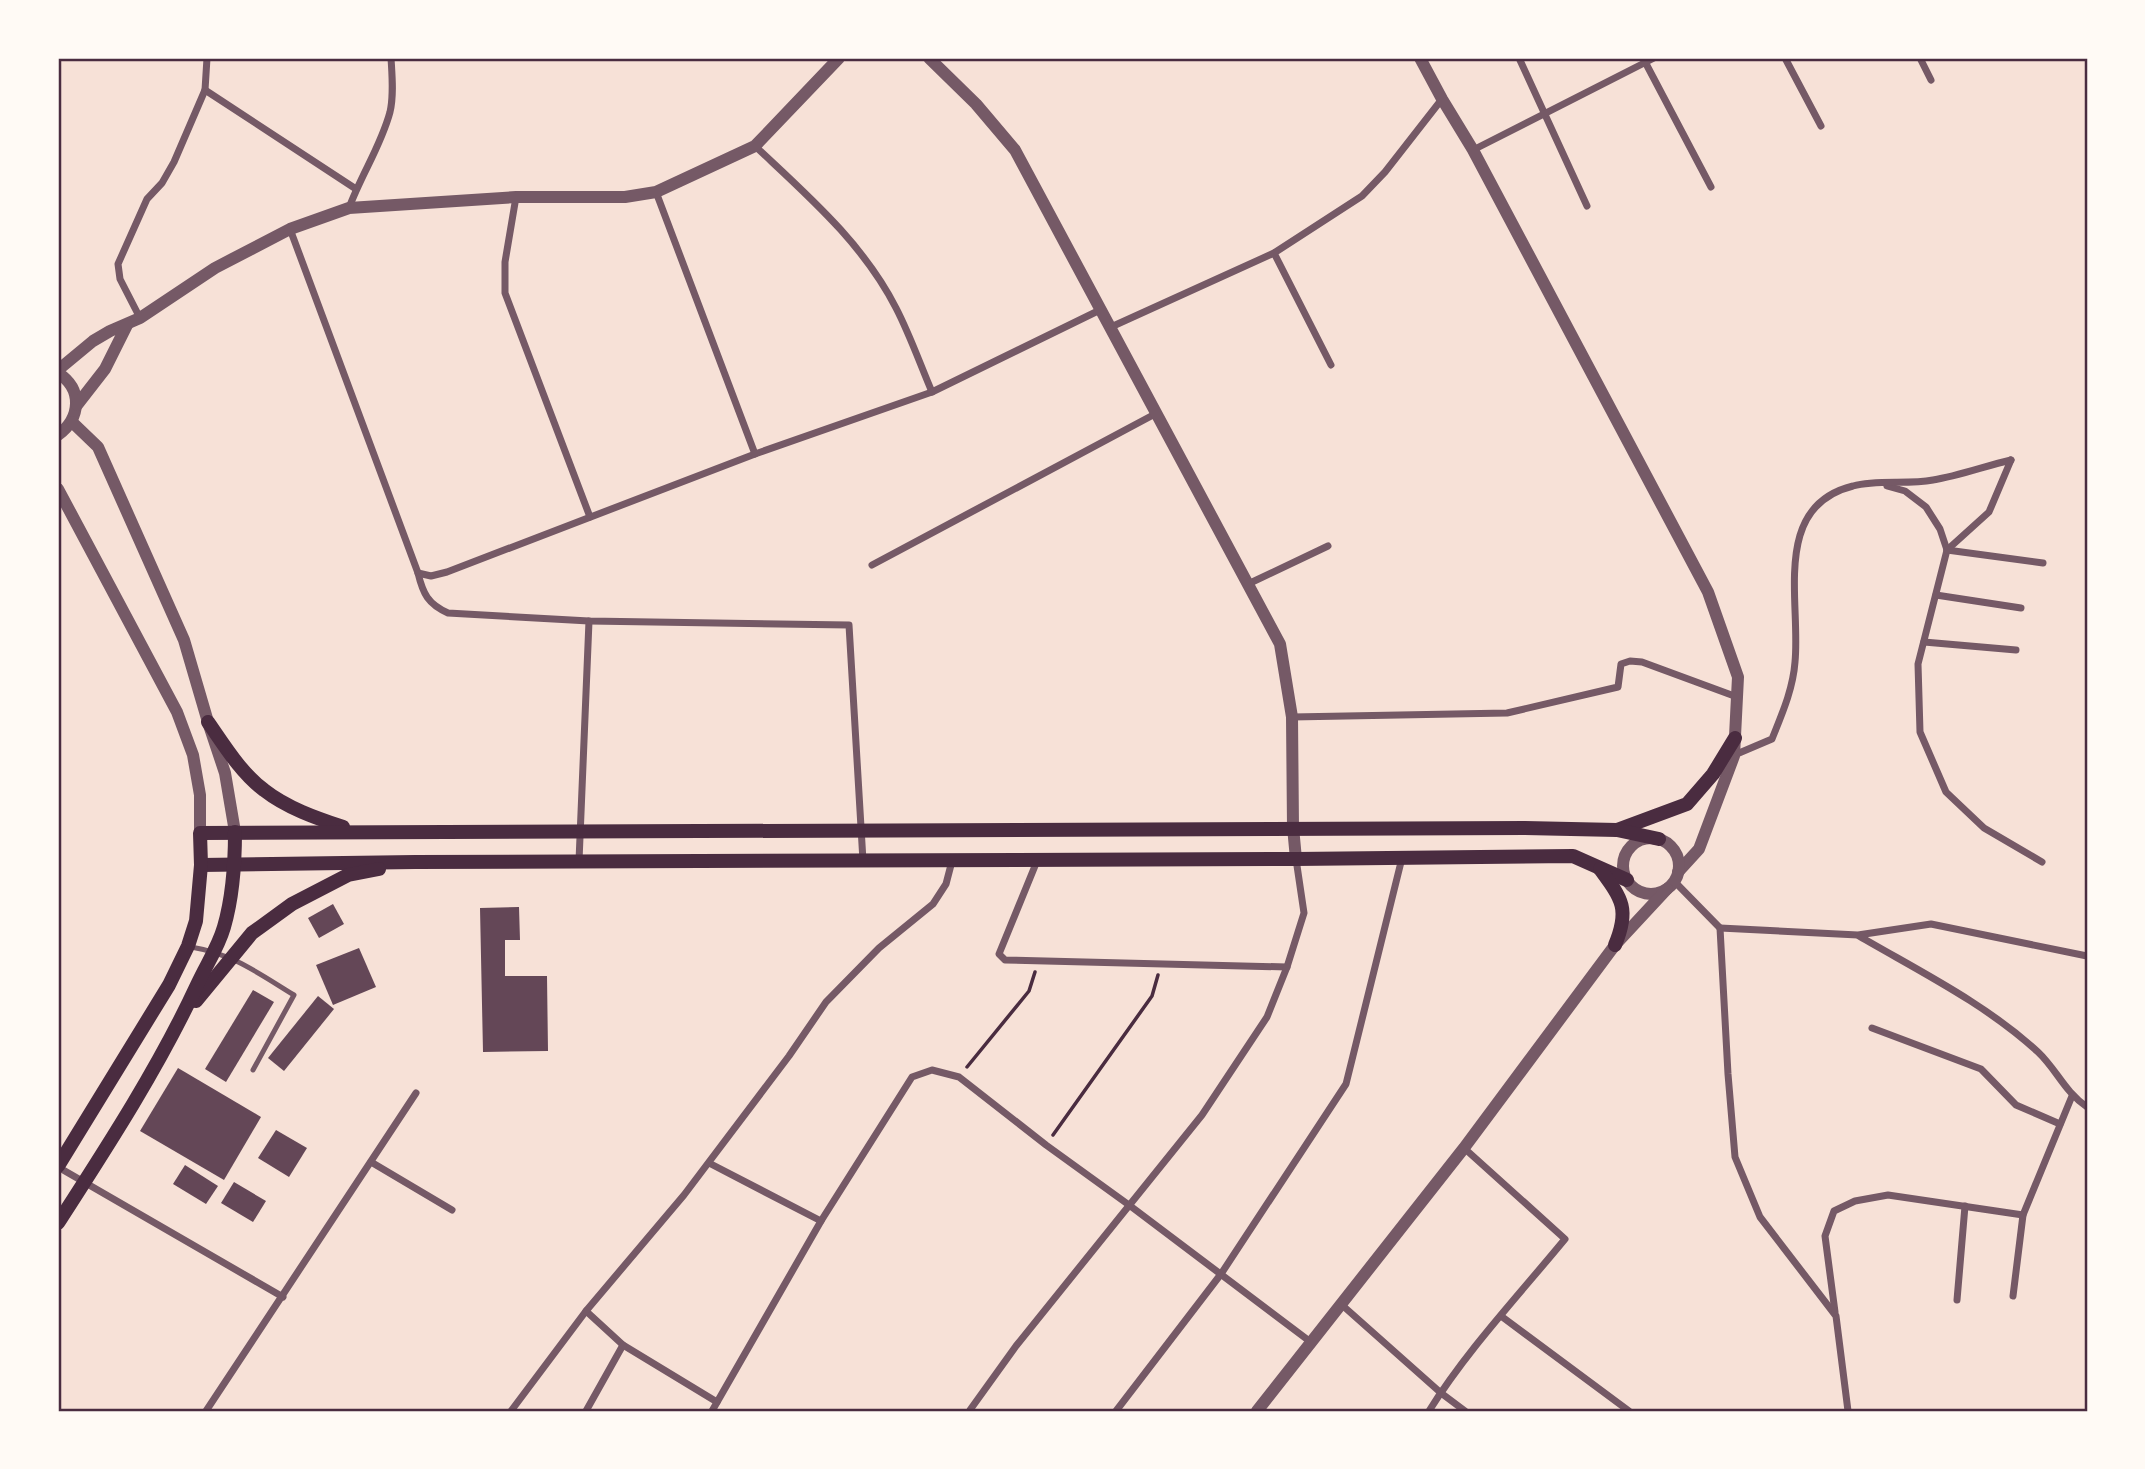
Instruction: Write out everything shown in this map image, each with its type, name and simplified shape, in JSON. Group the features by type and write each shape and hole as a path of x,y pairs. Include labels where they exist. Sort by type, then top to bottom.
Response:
{"main road":[{"path":"208,722 234,759 263,790 309,816 354,831"},
{"path":"1616,830 1686,804 1729,756 1735,738"},
{"path":"58,1167 169,985 188,946 197,921 200,833 1293,827 1616,830 1658,839"},
{"path":"58,1223 184,1015 215,951 224,928 235,865 235,832"},
{"path":"201,865 1573,856 1627,880"},
{"path":"184,1015 252,933 292,904 348,875 415,862"},
{"path":"1600,868 1620,897 1623,925 1615,945"}],"street":[{"path":"140,318 120,279 118,264 146,199 162,183 174,162 205,90 207,58"},
{"path":"349,208 380,140 390,110 391,58"},
{"path":"77,405 72,386 58,371 93,341 140,318 215,268 290,229 349,208 516,197 625,197 656,192 755,146 839,58"},
{"path":"929,58 976,104 1015,150 1280,644 1292,717 1293,827 1304,913 1267,1017 1224,1083 1202,1115 1016,1346 971,1411"},
{"path":"1420,58 1473,150 1708,592 1738,677 1735,738"},
{"path":"1519,58 1587,206"},
{"path":"1473,150 1645,60 1654,58"},
{"path":"1785,58 1821,126"},
{"path":"1920,58 1931,80"},
{"path":"1645,60 1711,187"},
{"path":"205,90 356,189"},
{"path":"1111,327 1274,253 1362,196 1385,172 1442,99"},
{"path":"755,146 828,214 864,256 896,307 932,392"},
{"path":"656,192 755,454"},
{"path":"516,197 505,262 505,293 590,517"},
{"path":"290,229 418,573 423,594 433,607 448,613 589,621 849,625 863,861"},
{"path":"1274,253 1331,365"},
{"path":"418,573 432,576 447,572 755,454 932,392 1102,309"},
{"path":"58,435 72,422 77,405 105,369 127,325"},
{"path":"872,565 1155,414"},
{"path":"72,422 98,447 184,640 225,773 235,832"},
{"path":"1257,1411 1464,1148 1615,945 1699,849 1729,756 1772,739 1787,701 1795,662 1795,563 1798,537 1810,513 1829,496 1853,485 1933,481 2011,460 1989,512 1947,550"},
{"path":"1880,484 1905,492 1926,507 1940,529 1947,550 1918,664 1920,732 1946,792 1984,828 2042,862"},
{"path":"58,489 177,712 193,755 200,794 200,833"},
{"path":"1248,584 1328,547"},
{"path":"1947,550 2043,563"},
{"path":"1936,595 2021,608"},
{"path":"579,861 589,621"},
{"path":"1924,642 2016,650"},
{"path":"1292,717 1507,713 1618,687 1621,664 1630,661 1642,662 1737,697"},
{"path":"1649,838 1658,839 1673,848 1679,863 1673,881 1657,893 1636,889 1627,880 1623,864 1625,854 1631,846 1649,838"},
{"path":"1116,1411 1221,1274 1346,1084 1402,858"},
{"path":"1037,860 999,954 1005,960 1287,967"},
{"path":"511,1411 586,1311 709,1163 826,1002 879,948 933,904 946,884 952,861"},
{"path":"1673,881 1720,928 1735,1157 1760,1217 1836,1316"},
{"path":"1720,928 1858,935 1931,924 2087,956"},
{"path":"1858,935 1993,1016 2039,1053 2072,1096 2087,1107"},
{"path":"1872,1028 1981,1069 2016,1105 2060,1124"},
{"path":"712,1411 821,1221 912,1077 932,1070 959,1077 1312,1343"},
{"path":"206,1411 416,1093"},
{"path":"2013,1296 2023,1215 2072,1096"},
{"path":"1429,1411 1501,1316 1565,1239 1464,1148"},
{"path":"371,1163 452,1210"},
{"path":"709,1163 821,1221"},
{"path":"58,1167 283,1297"},
{"path":"1848,1411 1825,1236 1833,1211 1855,1201 1888,1195 2023,1215"},
{"path":"1957,1300 1965,1206"},
{"path":"1342,1305 1465,1411"},
{"path":"586,1311 623,1345 718,1402"},
{"path":"1501,1316 1629,1411"},
{"path":"586,1411 623,1345"}],"lane":[{"path":"188,946 232,957 294,995 253,1070"}],"path":[{"path":"959,1077 1029,991 1039,960"},
{"path":"1046,1145 1152,996 1162,963"}],"building":[{"path":"333,904 344,924 319,938 308,918"},
{"path":"519,907 520,940 505,940 505,976 547,976 548,1051 483,1052 480,908"},
{"path":"359,948 376,987 333,1005 316,965"},
{"path":"253,990 274,1002 226,1082 205,1069"},
{"path":"318,996 334,1009 284,1071 268,1058"},
{"path":"178,1068 261,1117 224,1180 140,1131"},
{"path":"276,1130 307,1148 289,1177 258,1158"},
{"path":"185,1165 218,1186 206,1204 173,1184"},
{"path":"234,1182 266,1201 253,1222 221,1203"}]}
